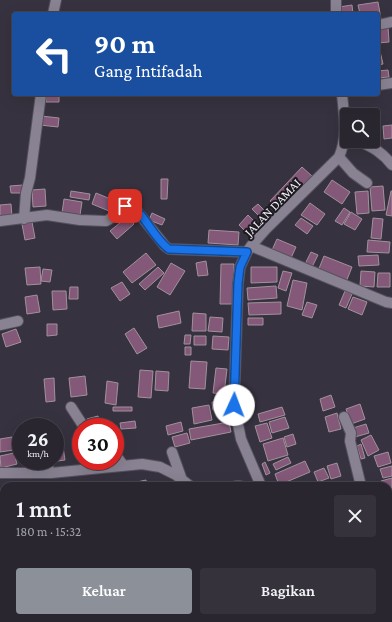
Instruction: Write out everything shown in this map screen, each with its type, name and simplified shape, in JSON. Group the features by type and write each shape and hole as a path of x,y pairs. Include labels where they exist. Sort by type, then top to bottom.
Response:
{"street":[{"path":"53,12 56,0"},
{"path":"336,0 336,12"},
{"path":"380,25 391,22"},
{"path":"380,85 392,83"},
{"path":"24,219 26,193 30,178 41,96"},
{"name":"JALAN DAMAI","path":"342,96 343,108"},
{"name":"JALAN DAMAI","path":"259,482 241,439 234,405 238,283 240,267 249,249 266,229 339,157 343,148"},
{"path":"373,148 385,156 392,165"},
{"path":"339,157 353,173 367,184"},
{"path":"0,221 47,215 80,220 106,221 125,206 132,207 169,249 249,249 392,303"},
{"path":"0,325 18,321"},
{"path":"71,407 78,418"},
{"path":"344,417 351,433 350,441 360,482"},
{"path":"172,452 186,482"},
{"path":"124,465 142,464 160,467 176,475 185,482"},
{"path":"0,473 51,473 78,470"}],"building":[{"path":"378,2 380,12 360,12 358,5"},
{"path":"352,5 353,12 340,12 339,7"},
{"path":"388,26 389,42 380,43 380,27"},
{"path":"380,51 383,64 380,65"},
{"path":"388,70 389,77 380,78 380,71"},
{"path":"46,96 59,96 59,102 46,102"},
{"path":"41,116 59,118 58,127 40,125"},
{"path":"392,125 392,138 384,139 383,126"},
{"path":"302,167 313,177 280,211 270,201"},
{"path":"161,179 168,179 167,199 161,199"},
{"path":"332,180 350,192 342,204 324,192"},
{"path":"23,185 23,193 11,193 10,186"},
{"path":"383,186 385,210 372,211 370,187"},
{"path":"45,189 46,206 33,207 32,190"},
{"path":"71,191 90,194 89,200 70,197"},
{"path":"368,191 369,213 357,214 355,192"},
{"path":"392,191 392,216 386,215"},
{"path":"96,193 113,200 109,211 92,204"},
{"path":"64,199 82,202 80,215 62,213"},
{"path":"310,203 325,214 317,225 301,215"},
{"path":"11,204 12,217 0,218 0,205"},
{"path":"258,204 271,217 266,223 252,209"},
{"path":"344,208 350,212 342,225 335,221"},
{"path":"351,212 362,219 355,230 344,224"},
{"path":"152,213 165,219 162,225 149,220"},
{"path":"248,215 259,226 250,236 239,225"},
{"path":"127,217 134,224 117,239 110,231"},
{"path":"301,218 313,226 307,234 295,225"},
{"path":"373,218 383,219 381,239 371,238"},
{"path":"32,222 35,238 25,240 22,224"},
{"path":"209,230 239,232 238,245 208,243"},
{"path":"277,239 296,247 291,258 272,250"},
{"path":"368,240 390,242 389,253 367,252"},
{"path":"311,252 318,255 311,269 304,266"},
{"path":"146,253 156,265 132,283 123,272"},
{"path":"378,255 379,265 359,266 358,256"},
{"path":"324,256 352,267 346,282 318,271"},
{"path":"206,261 208,275 198,276 196,263"},
{"path":"171,263 185,271 170,295 157,287"},
{"path":"221,264 234,264 232,304 220,304"},
{"path":"40,267 41,284 27,285 25,268"},
{"path":"158,267 164,273 145,290 139,284"},
{"path":"251,267 277,267 277,282 251,283"},
{"path":"43,269 52,270 50,282 41,281"},
{"path":"283,271 292,273 286,291 278,288"},
{"path":"361,271 375,272 374,287 360,286"},
{"path":"378,273 390,273 390,287 377,287"},
{"path":"293,280 307,283 302,310 287,306"},
{"path":"122,282 130,294 120,301 111,288"},
{"path":"276,286 277,298 248,300 247,288"},
{"path":"70,287 78,287 78,299 69,299"},
{"path":"52,291 66,291 67,309 53,310"},
{"path":"345,291 352,294 346,308 339,305"},
{"path":"37,295 40,312 27,314 25,297"},
{"path":"353,297 367,302 362,315 348,309"},
{"path":"281,302 281,314 249,315 248,303"},
{"path":"307,302 317,305 312,318 302,315"},
{"path":"179,311 181,323 159,328 157,316"},
{"path":"193,313 206,314 206,331 192,331"},
{"path":"210,317 223,318 222,332 208,331"},
{"path":"248,318 263,318 263,325 248,325"},
{"path":"47,324 57,324 57,335 47,336"},
{"path":"134,328 147,348 137,354 125,334"},
{"path":"16,329 21,342 6,347 2,334"},
{"path":"185,335 191,335 190,344 184,344"},
{"path":"194,336 206,336 206,345 194,345"},
{"path":"213,336 229,337 228,350 212,349"},
{"path":"185,347 191,347 191,355 185,355"},
{"path":"191,361 207,362 205,389 189,388"},
{"path":"216,368 227,369 224,394 213,393"},
{"path":"140,370 153,371 151,398 138,397"},
{"path":"156,371 169,372 168,391 155,390"},
{"path":"85,376 87,395 71,397 69,378"},
{"path":"54,378 55,401 46,402 44,379"},
{"path":"107,381 118,383 116,405 105,403"},
{"path":"331,395 335,407 323,411 320,399"},
{"path":"222,401 223,409 213,410 212,402"},
{"path":"360,404 365,419 351,424 346,409"},
{"path":"209,405 212,420 194,424 192,408"},
{"path":"113,407 132,407 132,411 113,411"},
{"path":"282,407 285,415 260,422 258,414"},
{"path":"337,413 341,429 329,432 325,417"},
{"path":"285,417 289,428 272,433 269,422"},
{"path":"135,421 136,428 124,429 124,422"},
{"path":"181,422 183,431 168,435 166,426"},
{"path":"229,422 231,432 191,440 189,429"},
{"path":"267,423 272,438 260,442 255,426"},
{"path":"366,424 369,433 355,437 353,428"},
{"path":"187,433 190,443 175,447 172,437"},
{"path":"293,434 296,444 287,447 284,437"},
{"path":"371,435 379,450 368,456 361,440"},
{"path":"12,437 12,450 0,452 0,439"},
{"path":"283,438 288,455 268,461 263,444"},
{"path":"361,444 365,458 361,459 357,446"},
{"path":"388,452 391,463 378,467 374,456"},
{"path":"12,453 12,465 1,468 0,456"},
{"path":"288,457 291,463 276,470 273,464"},
{"path":"305,461 310,472 286,482 278,482 275,474"},
{"path":"265,462 270,473 266,475 262,464"},
{"path":"337,463 341,476 331,479 327,466"},
{"path":"392,466 392,476 383,478 380,469"},
{"path":"324,468 329,478 318,482 314,472"},
{"path":"392,478 392,482 381,481"}],"route":[{"path":"125,206 132,207 137,211 162,243 169,249 247,252 240,267 238,283 234,405"}]}
